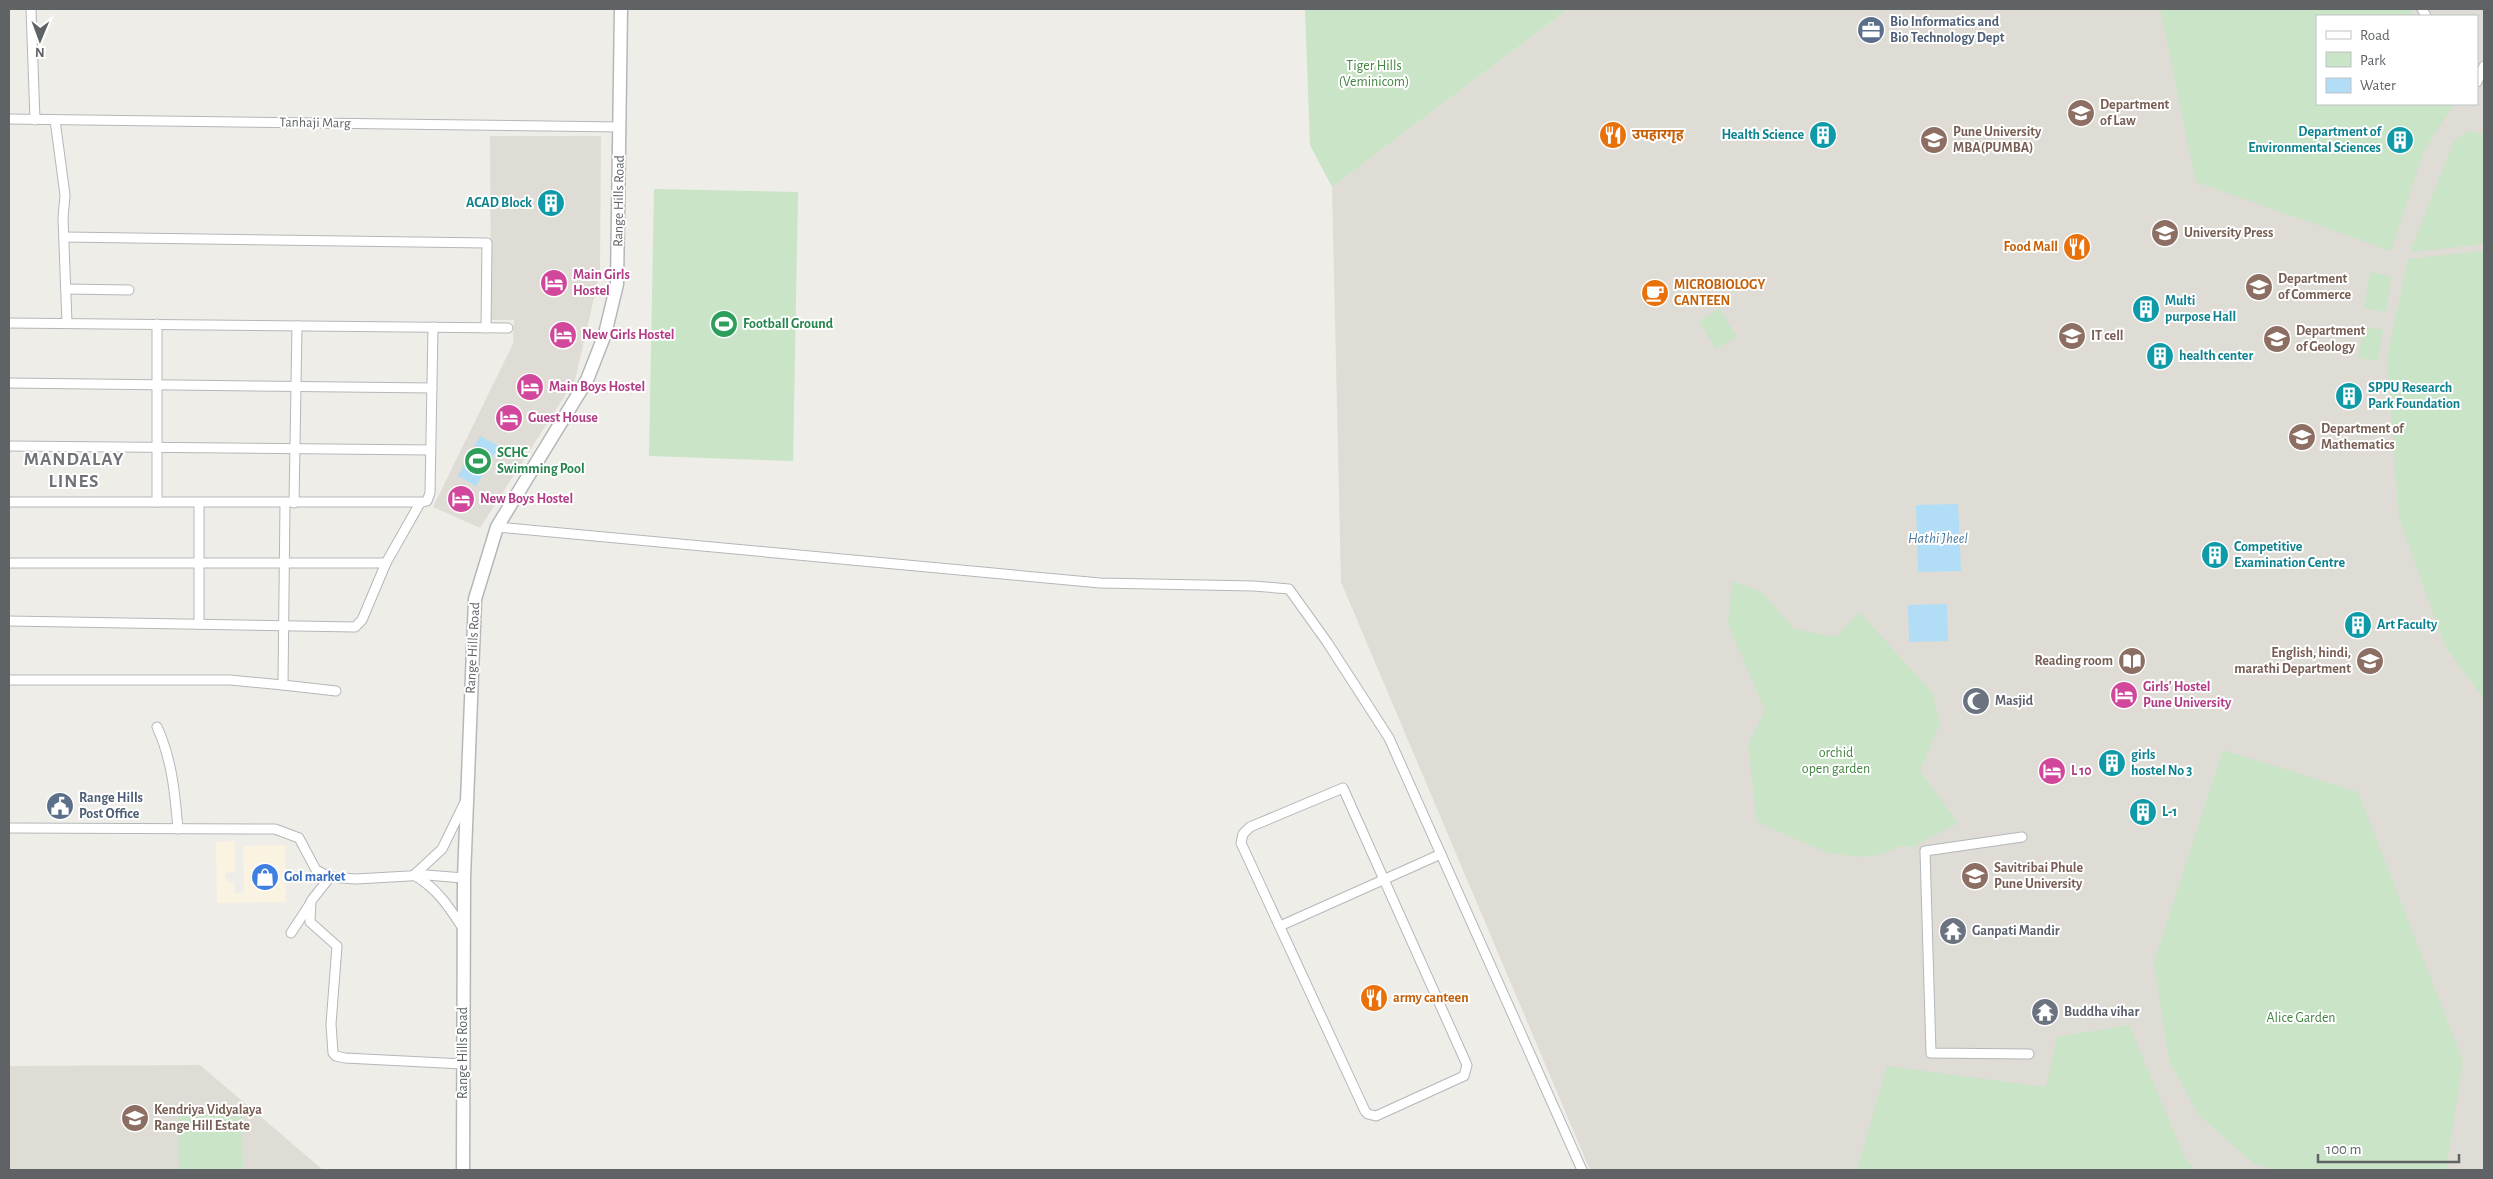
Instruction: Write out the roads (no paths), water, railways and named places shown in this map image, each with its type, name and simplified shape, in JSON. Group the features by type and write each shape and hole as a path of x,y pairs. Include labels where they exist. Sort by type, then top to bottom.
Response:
{"street":[{"path":"31,9 35,120"},
{"name":"Range Hills Road","path":"463,1170 464,878 475,599 498,527 587,380 605,334 616,284 620,127 620,9"},
{"path":"2478,80 2484,66"},
{"name":"Tanhaji Marg","path":"9,119 620,127"},
{"path":"55,120 66,195 64,237 67,324"},
{"path":"64,237 487,243 486,328"},
{"path":"66,289 129,290"},
{"path":"9,323 508,328"},
{"path":"157,324 157,502"},
{"path":"283,685 284,564 295,449 297,326"},
{"path":"9,502 420,503 427,501 430,493 433,327"},
{"path":"9,383 432,388"},
{"path":"9,446 430,450"},
{"path":"199,503 199,624"},
{"path":"9,621 355,627 362,620 386,563 420,503"},
{"path":"498,527 1100,583 1254,586 1289,589 1327,642 1389,738 1582,1170"},
{"path":"9,563 386,563"},
{"path":"9,680 230,680 336,691"},
{"path":"157,727 166,747 174,787 178,829"},
{"path":"1342,788 1467,1065 1464,1076 1380,1115 1372,1116 1365,1111 1280,926 1241,843 1243,834 1250,828 1342,788"},
{"path":"414,875 442,849 448,840 467,797"},
{"path":"9,828 274,829 299,838 316,870 330,877 356,879 414,875 464,878"},
{"path":"2022,837 1925,851 1930,1034 1931,1053 2029,1054"},
{"path":"1280,926 1441,854"},
{"path":"414,875 429,884 442,896 464,931"},
{"path":"291,933 311,901 330,877"},
{"path":"311,901 310,922 337,946 332,1024 332,1050 336,1056 383,1061 463,1064"}],"water":[{"name":"SCHC Swimming Pool","path":"480,436 499,446 476,486 458,476"},
{"name":"Hathi Jheel","path":"1958,504 1961,571 1918,572 1916,505"},
{"path":"1947,604 1948,641 1909,642 1908,605"}],"place":[{"name":"Bio Informatics and Bio Technology Dept","path":"1871,30"},
{"name":"Department of Law","path":"2081,113"},
{"name":"उपहारगृह","path":"1613,135"},
{"name":"Health Science","path":"1823,135"},
{"name":"Pune University MBA(PUMBA)","path":"1934,140"},
{"name":"Department of Environmental Sciences","path":"2400,140"},
{"name":"ACAD Block","path":"551,203"},
{"name":"University Press","path":"2165,233"},
{"name":"Food Mall","path":"2077,247"},
{"name":"Main Girls Hostel","path":"554,283"},
{"name":"Department of Commerce","path":"2259,287"},
{"name":"MICROBIOLOGY CANTEEN","path":"1655,293"},
{"name":"Multi purpose Hall","path":"2146,309"},
{"name":"Football Ground","path":"724,324"},
{"name":"New Girls Hostel","path":"563,335"},
{"name":"IT cell","path":"2072,336"},
{"name":"Department of Geology","path":"2277,339"},
{"name":"health center","path":"2160,356"},
{"name":"Main Boys Hostel","path":"530,387"},
{"name":"SPPU Research Park Foundation","path":"2349,396"},
{"name":"Guest House","path":"509,418"},
{"name":"Department of Mathematics","path":"2302,437"},
{"name":"SCHC Swimming Pool","path":"478,461"},
{"name":"New Boys Hostel","path":"461,499"},
{"name":"Competitive Examination Centre","path":"2215,555"},
{"name":"Art Faculty","path":"2358,625"},
{"name":"Reading room","path":"2132,661"},
{"name":"English, hindi, marathi Department","path":"2370,661"},
{"name":"Girls' Hostel Pune University","path":"2124,695"},
{"name":"Masjid","path":"1976,701"},
{"name":"girls hostel No 3","path":"2112,763"},
{"name":"L 10","path":"2052,771"},
{"name":"Range Hills Post Office","path":"60,806"},
{"name":"L-1","path":"2143,812"},
{"name":"Savitribai Phule Pune University","path":"1975,876"},
{"name":"Gol market","path":"265,877"},
{"name":"Ganpati Mandir","path":"1953,931"},
{"name":"army canteen","path":"1374,998"},
{"name":"Buddha vihar","path":"2045,1012"},
{"name":"Kendriya Vidyalaya Range Hill Estate","path":"135,1118"}],"district":[{"name":"MANDALAY LINES","path":"74,470"}],"park label":[{"name":"Tiger Hills (Veminicom)","path":"1374,74"},
{"name":"orchid open garden","path":"1836,762"},
{"name":"Alice Garden","path":"2301,1018"}]}
